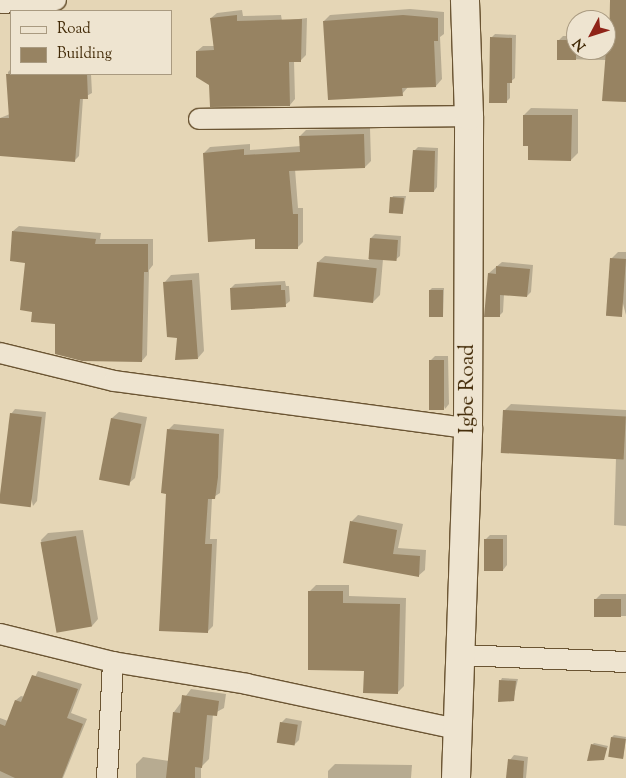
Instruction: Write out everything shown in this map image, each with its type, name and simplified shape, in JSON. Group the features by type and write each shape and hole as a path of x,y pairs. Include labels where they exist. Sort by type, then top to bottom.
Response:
{"street":[{"path":"0,3 56,0"},
{"name":"Igbe Road","path":"456,778 468,428 469,116 465,0"},
{"path":"199,119 469,116"},
{"path":"0,352 114,382 468,428"},
{"path":"0,634 113,662 247,684 457,729"},
{"path":"460,655 626,662"},
{"path":"107,778 113,662"}],"building":[{"path":"610,0 626,0 626,102 602,101 605,60 616,60 616,10 610,10"},
{"path":"237,15 237,21 302,19 301,62 289,62 290,106 210,107 209,85 196,77 196,51 214,50 210,18"},
{"path":"403,15 438,18 438,41 434,41 436,87 402,88 403,96 328,100 323,21"},
{"path":"490,37 512,38 512,83 507,83 507,103 489,103"},
{"path":"557,40 566,40 566,60 557,60"},
{"path":"6,74 87,75 88,99 80,99 75,162 0,156 0,118 9,118"},
{"path":"523,115 572,115 571,161 528,160 528,146 523,146"},
{"path":"364,134 365,168 289,171 293,214 298,214 298,249 255,249 255,239 208,242 203,153 244,149 244,155 300,152 299,136"},
{"path":"413,150 435,151 434,192 409,192"},
{"path":"390,197 404,198 403,214 389,213"},
{"path":"12,231 96,239 95,244 148,244 148,272 144,272 142,362 82,361 55,354 55,324 31,322 32,312 20,310 25,263 10,261"},
{"path":"370,238 398,240 396,261 369,259"},
{"path":"610,258 626,259 622,317 606,316"},
{"path":"317,262 377,268 373,303 313,297"},
{"path":"496,266 530,269 527,297 500,295 500,317 484,317 488,273 496,274"},
{"path":"192,280 198,359 175,360 177,338 167,337 163,282"},
{"path":"281,285 281,290 285,290 286,307 231,310 230,288"},
{"path":"429,290 443,290 443,317 429,317"},
{"path":"429,360 444,360 444,410 429,410"},
{"path":"503,410 626,416 624,459 501,453"},
{"path":"10,413 42,417 31,507 0,503"},
{"path":"111,418 141,424 129,486 99,480"},
{"path":"167,429 219,434 218,477 215,499 208,499 205,544 212,544 208,633 159,631 166,494 161,493"},
{"path":"350,521 397,530 393,554 420,556 419,577 343,563"},
{"path":"76,536 92,627 57,633 41,542"},
{"path":"484,539 503,539 503,571 484,571"},
{"path":"308,591 343,591 343,603 400,604 398,694 363,693 364,671 308,670"},
{"path":"594,599 621,599 621,617 594,617"},
{"path":"32,675 78,689 67,718 83,724 62,778 15,778 0,771 0,724 5,726 15,700 21,702"},
{"path":"499,680 516,681 514,701 498,702"},
{"path":"182,695 219,701 217,716 207,715 202,768 195,767 195,778 166,778 173,712 180,713"},
{"path":"280,722 298,725 294,746 277,743"},
{"path":"611,737 626,739 623,759 608,757"},
{"path":"591,744 607,748 604,760 587,761"},
{"path":"508,759 524,761 523,778 506,778"}]}
